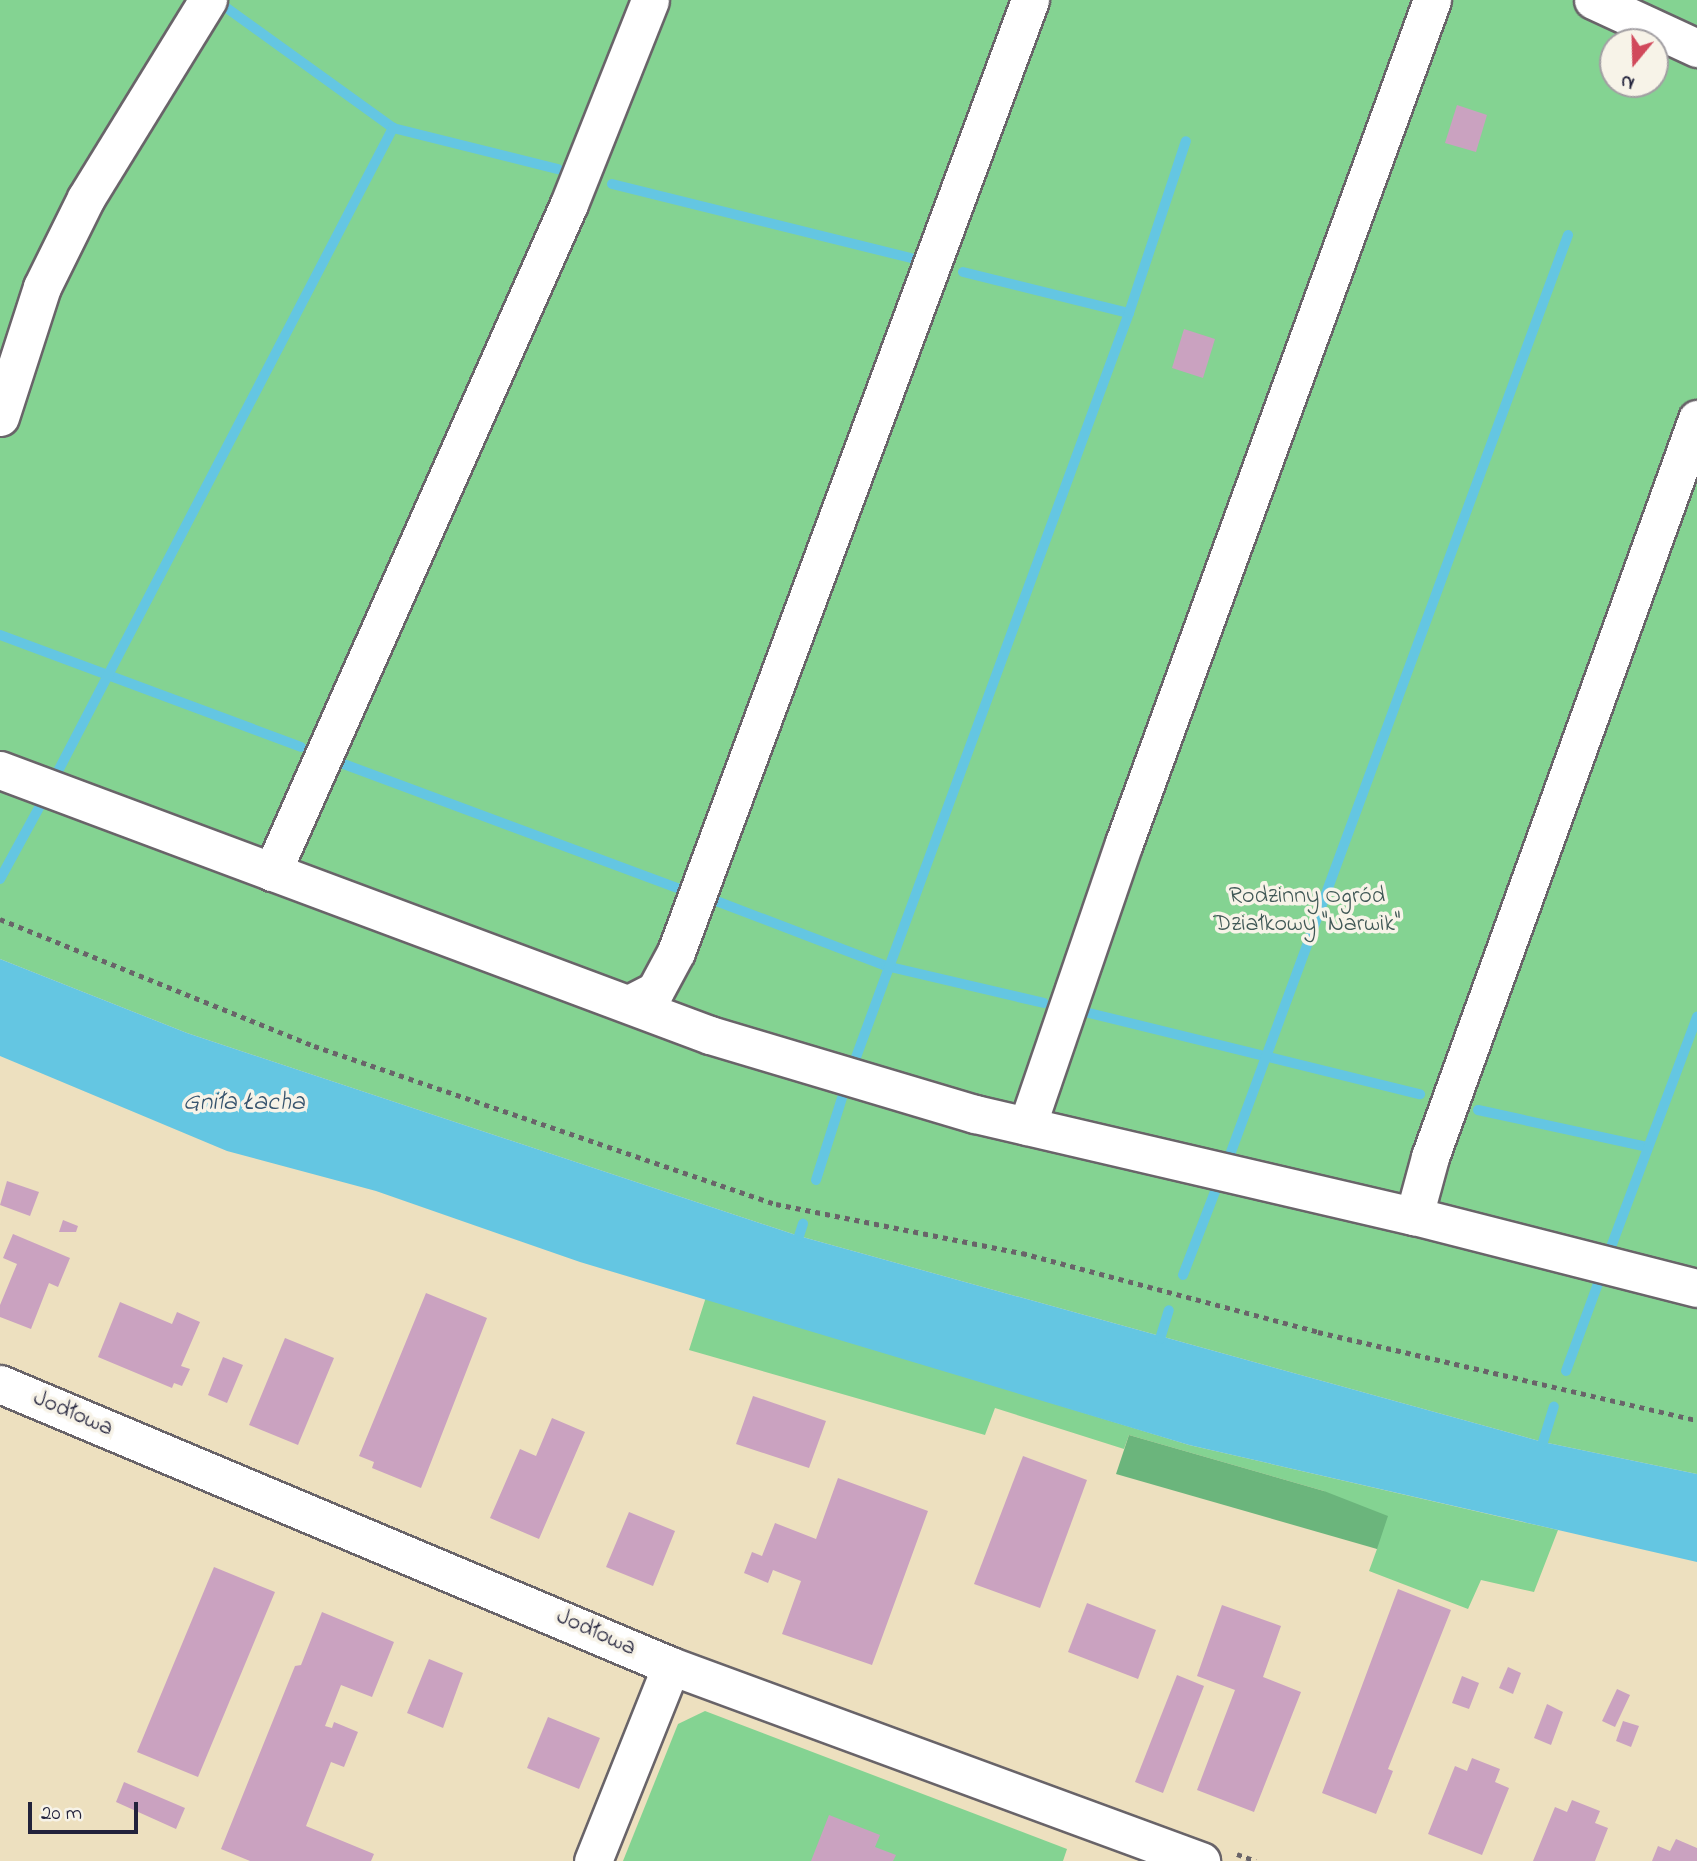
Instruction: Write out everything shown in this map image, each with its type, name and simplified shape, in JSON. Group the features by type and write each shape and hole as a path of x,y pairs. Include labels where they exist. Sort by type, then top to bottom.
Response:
{"street":[{"path":"0,416 42,287 86,198 208,0"},
{"path":"272,872 569,204 650,0"},
{"path":"629,1004 655,991 676,952 1030,0"},
{"path":"1027,1126 1124,843 1432,0"},
{"path":"1593,0 1697,48"},
{"path":"1414,1216 1430,1157 1697,419"},
{"path":"0,770 710,1035 1027,1126 1414,1216 1697,1288"},
{"name":"Jodłowa","path":"0,1384 671,1667 1200,1861"},
{"path":"593,1861 671,1667"}],"path":[{"path":"0,919 314,1046 776,1204 1022,1253 1318,1332 1697,1420"}],"green space":[{"name":"Rodzinny Ogród Działkowy \"Narwik\"","path":"0,0 1697,0 1697,1474 1543,1442 799,1236 187,1033 0,959"},
{"path":"706,1297 1189,1445 1558,1530 1534,1592 1481,1580 1468,1609 1369,1571 1377,1549 1324,1491 1129,1435 1124,1449 995,1408 985,1435 689,1350"},
{"path":"1129,1435 1324,1491 1388,1516 1377,1549 1116,1474"},
{"path":"705,1711 1067,1849 1063,1861 623,1861 678,1724"}],"water":[{"name":"Gniła Łacha","path":"0,959 187,1033 799,1236 1543,1442 1697,1474 1697,1562 1189,1445 580,1262 376,1191 227,1151 0,1056"}],"building":[{"path":"1457,105 1487,115 1476,152 1445,143"},
{"path":"1184,329 1215,339 1203,378 1172,368"},
{"path":"7,1181 39,1192 30,1216 0,1205"},
{"path":"63,1220 78,1226 76,1232 59,1232"},
{"path":"13,1234 70,1258 58,1287 49,1283 31,1329 0,1317 0,1305 17,1264 3,1258"},
{"path":"426,1293 487,1318 421,1488 372,1468 374,1462 359,1456"},
{"path":"120,1302 172,1324 177,1312 200,1322 181,1366 190,1369 182,1386 174,1383 172,1388 98,1357"},
{"path":"285,1338 334,1358 298,1445 249,1425"},
{"path":"223,1357 243,1365 227,1403 208,1395"},
{"path":"753,1396 826,1421 809,1468 736,1444"},
{"path":"552,1418 585,1432 539,1539 490,1518 520,1449 536,1456"},
{"path":"1023,1456 1087,1480 1040,1608 974,1584"},
{"path":"838,1478 928,1511 872,1665 782,1634 801,1581 773,1570 768,1583 744,1573 752,1552 762,1556 775,1523 816,1539"},
{"path":"629,1512 675,1531 653,1586 606,1567"},
{"path":"214,1567 275,1592 198,1777 137,1752"},
{"path":"1398,1589 1451,1610 1388,1769 1393,1771 1376,1814 1322,1793"},
{"path":"1087,1603 1156,1630 1138,1679 1068,1652"},
{"path":"1222,1605 1281,1626 1263,1677 1301,1692 1254,1812 1197,1790 1235,1690 1197,1676"},
{"path":"322,1612 394,1642 372,1697 341,1685 325,1726 332,1728 334,1722 358,1732 344,1767 331,1762 306,1826 374,1854 371,1861 250,1861 221,1849 295,1666 301,1665"},
{"path":"429,1659 463,1673 443,1728 407,1713"},
{"path":"1508,1667 1521,1673 1513,1694 1499,1688"},
{"path":"1177,1675 1204,1686 1163,1793 1135,1782"},
{"path":"1462,1676 1479,1683 1469,1709 1452,1703"},
{"path":"1617,1689 1630,1695 1615,1727 1602,1721"},
{"path":"1547,1704 1563,1712 1551,1745 1534,1738"},
{"path":"548,1717 600,1738 579,1789 527,1768"},
{"path":"1623,1721 1639,1726 1631,1747 1616,1741"},
{"path":"1472,1758 1500,1769 1495,1782 1509,1788 1482,1855 1428,1834 1455,1766 1467,1771"},
{"path":"124,1782 185,1808 176,1829 116,1802"},
{"path":"1572,1800 1600,1811 1595,1823 1608,1828 1595,1861 1533,1861 1555,1807 1567,1812"},
{"path":"829,1815 880,1835 875,1847 896,1855 893,1861 811,1861"},
{"path":"1676,1839 1697,1848 1697,1861 1652,1861 1658,1846 1670,1851"}],"waterway":[{"path":"224,6 393,128"},
{"path":"56,775 393,128 558,169"},
{"path":"855,1060 1129,313 1186,141"},
{"path":"612,184 911,258"},
{"path":"1231,1152 1568,235"},
{"path":"963,272 1129,313"},
{"path":"0,635 301,747"},
{"path":"341,763 680,889"},
{"path":"0,879 41,804"},
{"path":"711,899 886,966 1044,1003"},
{"path":"1089,1013 1420,1094"},
{"path":"1611,1247 1697,1017"},
{"path":"816,1180 842,1098"},
{"path":"1478,1110 1648,1147"},
{"path":"1183,1275 1216,1189"},
{"path":"799,1236 803,1224"},
{"path":"1566,1371 1599,1281"},
{"path":"1160,1339 1169,1310"},
{"path":"1543,1442 1554,1407"}]}
